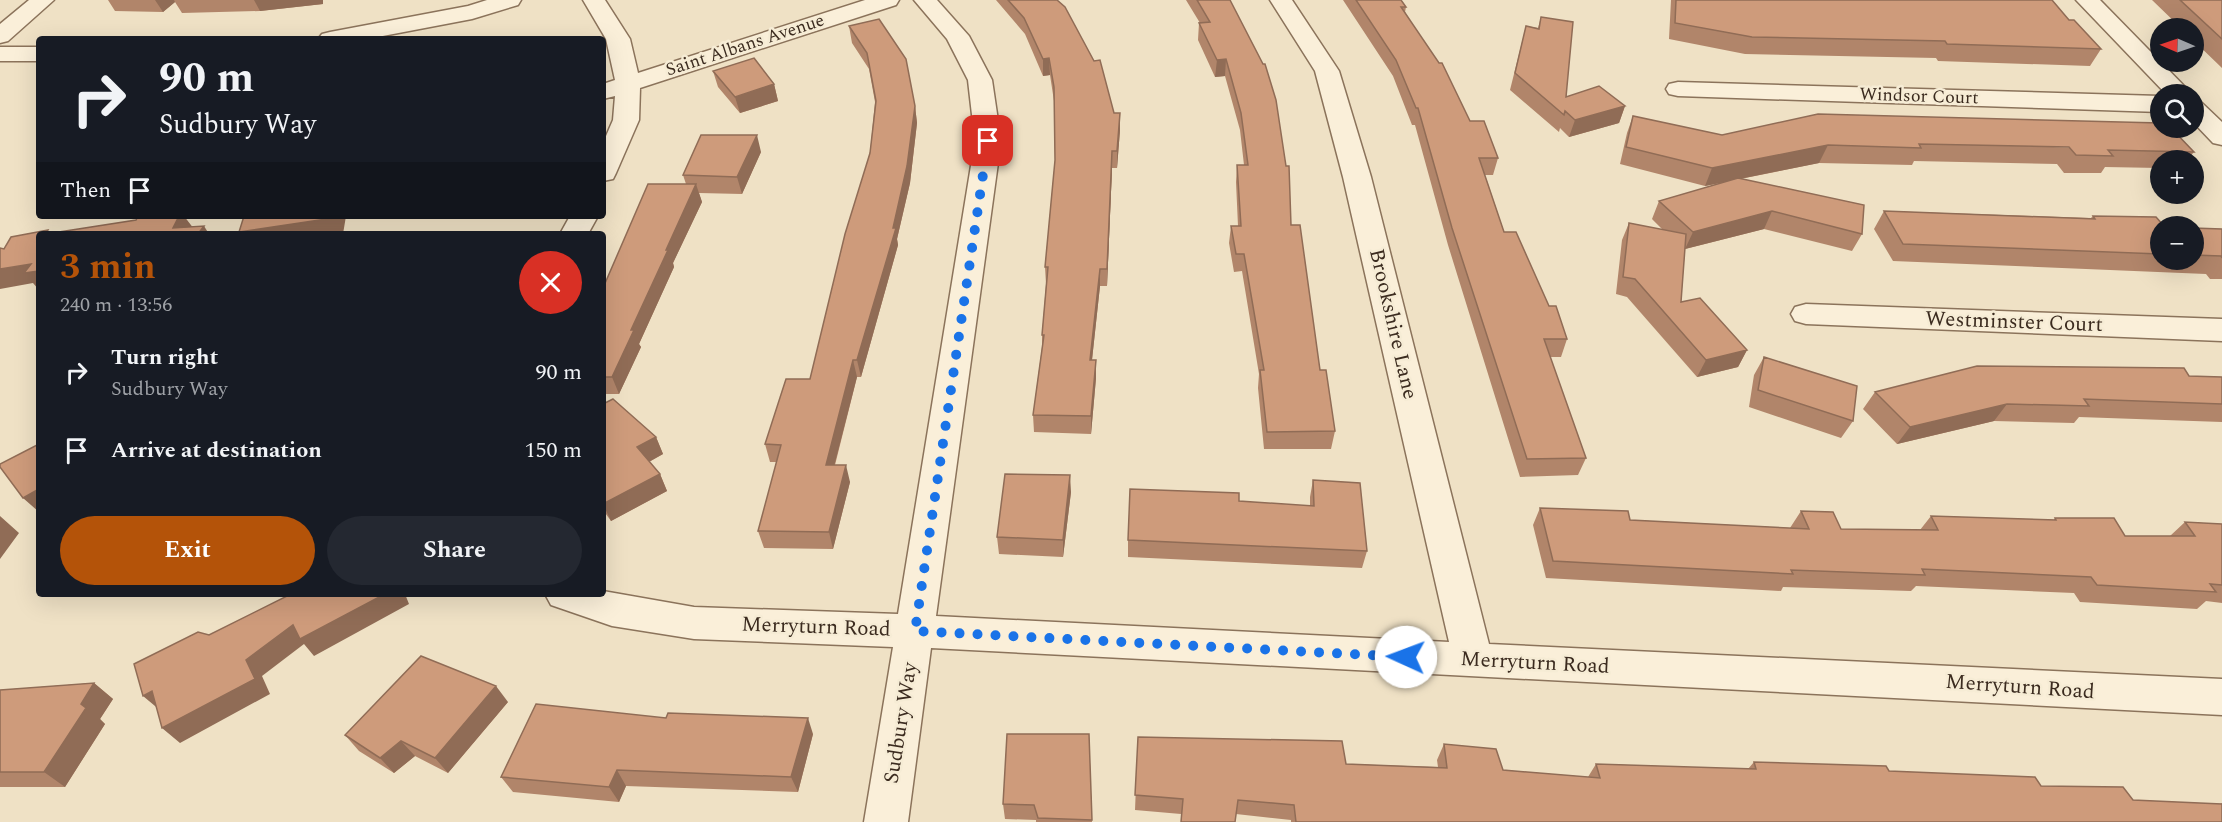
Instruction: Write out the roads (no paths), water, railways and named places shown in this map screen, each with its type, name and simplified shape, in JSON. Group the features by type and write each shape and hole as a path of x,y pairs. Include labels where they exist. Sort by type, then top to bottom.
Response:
{"street":[{"path":"0,36 44,0"},
{"path":"346,36 472,12 510,0"},
{"path":"594,0 618,39 627,83 626,120 606,166"},
{"name":"Saint Albans Avenue","path":"606,91 888,0"},
{"name":"Sudbury Way","path":"886,822 988,141 980,80 957,36 925,0"},
{"name":"Brookshire Lane","path":"1281,0 1327,71 1357,177 1473,660"},
{"path":"2087,0 2170,84"},
{"path":"0,54 36,54"},
{"name":"Windsor Court","path":"1678,89 2150,104"},
{"path":"2204,119 2222,137"},
{"name":"Westminster Court","path":"1806,314 2222,330"},
{"name":"Merryturn Road","path":"573,597 612,610 694,623 915,631 2222,697"}]}
